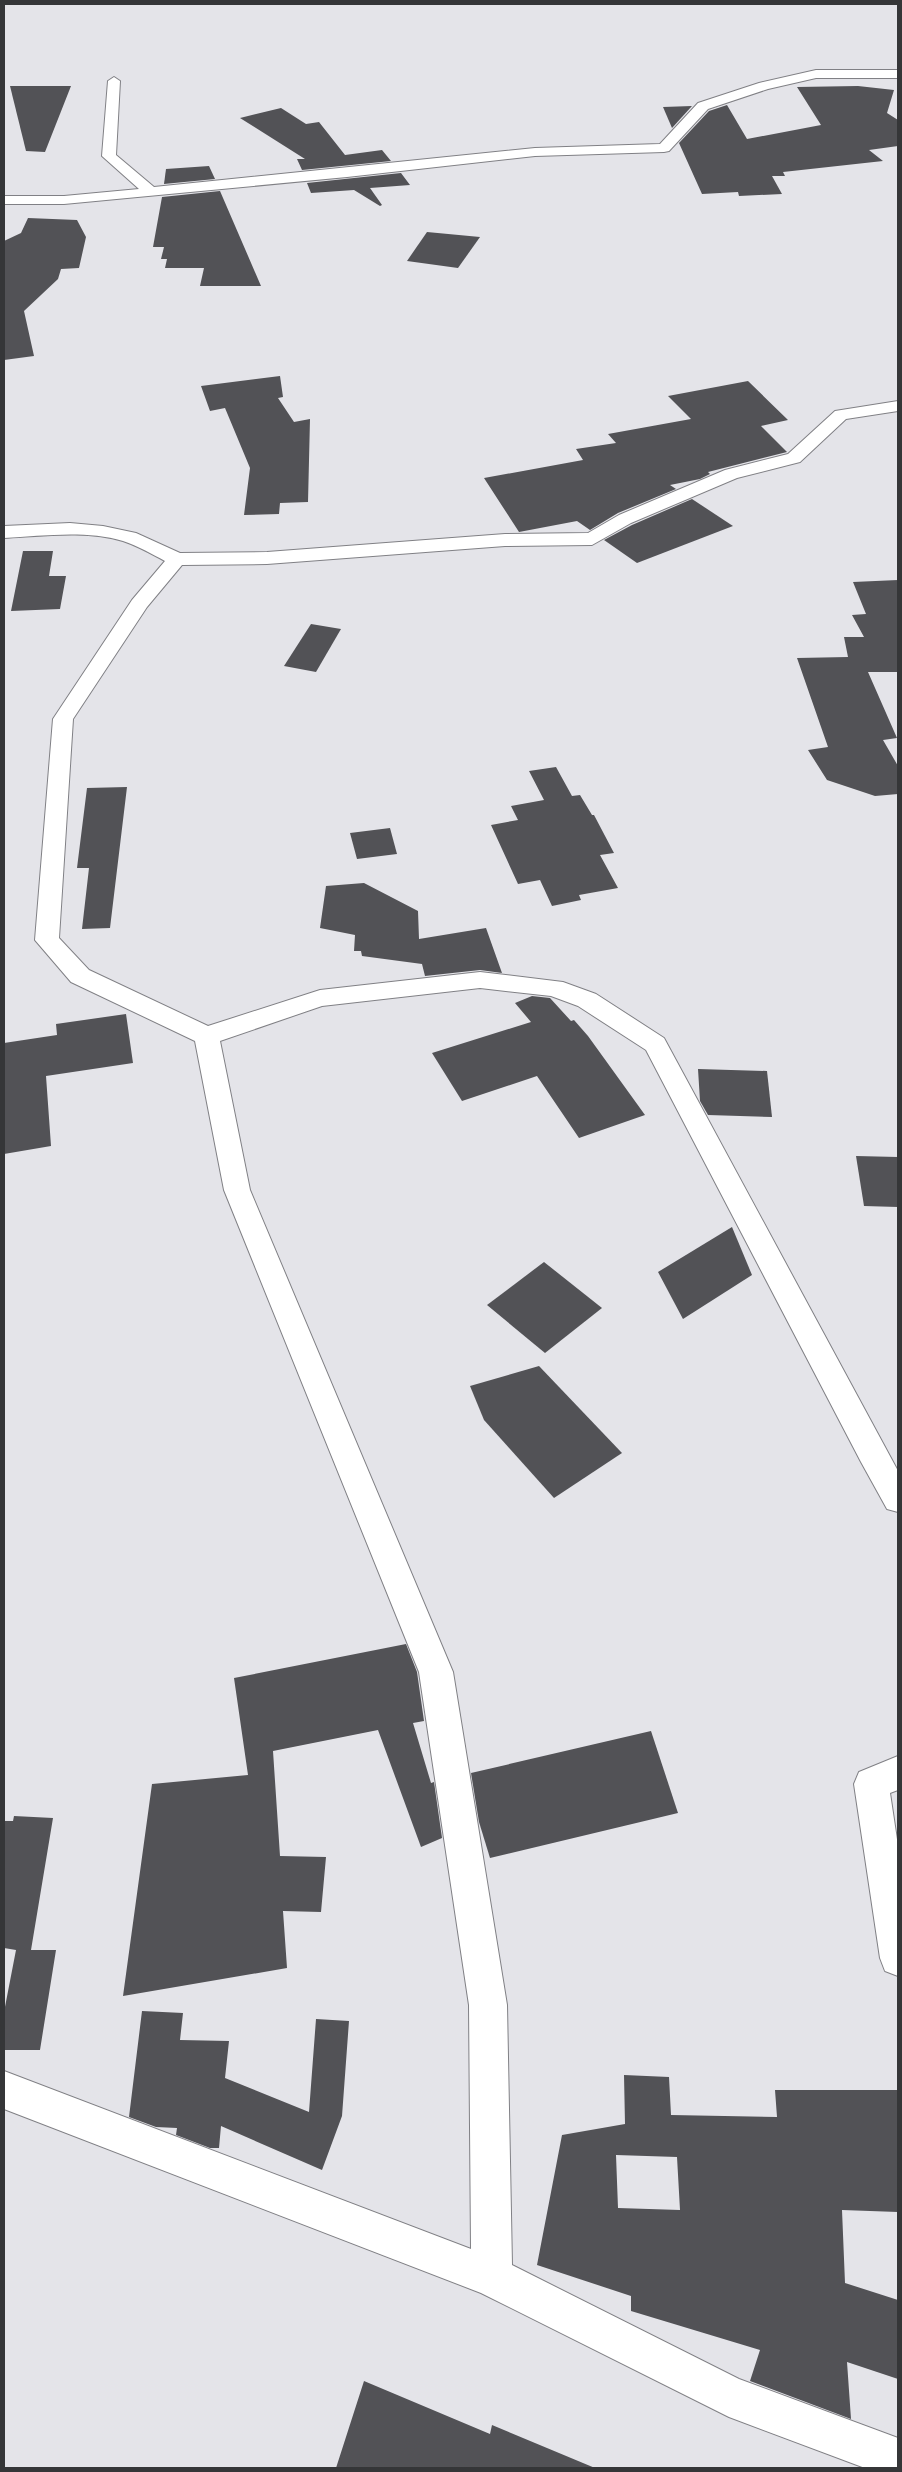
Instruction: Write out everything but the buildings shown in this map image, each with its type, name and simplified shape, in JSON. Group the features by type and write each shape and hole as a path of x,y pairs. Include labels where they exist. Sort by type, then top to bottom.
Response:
{"street":[{"path":"4,200 64,200 347,173 535,152 664,148 703,106 764,86 816,74 898,74"},
{"path":"114,81 108,156 150,191"},
{"path":"4,532 70,529 104,532 129,537 177,559 267,558 505,540 592,539 625,519 731,474 794,458 841,415 898,406"},
{"path":"177,559 139,604 63,719 47,940 80,976 207,1036 320,998 480,980 554,988 587,1000 655,1044 867,1445 898,1499"},
{"path":"207,1036 237,1190 436,1672 488,2005 492,2277"},
{"path":"898,1773 871,1784 898,1958"},
{"path":"4,2090 492,2277 729,2396 898,2458"}]}
